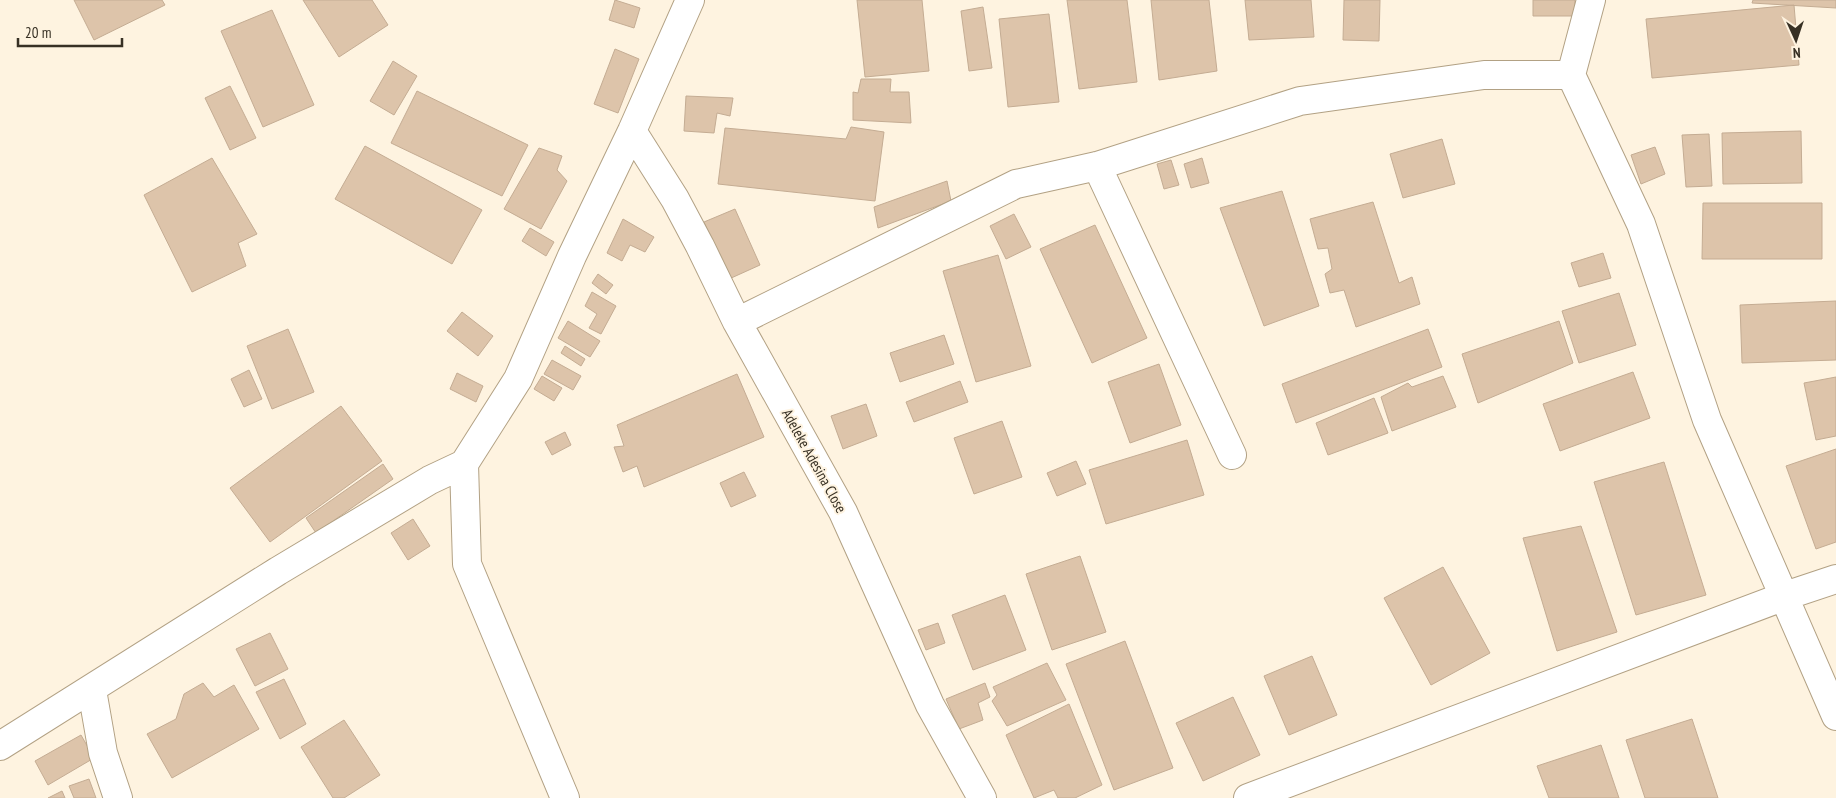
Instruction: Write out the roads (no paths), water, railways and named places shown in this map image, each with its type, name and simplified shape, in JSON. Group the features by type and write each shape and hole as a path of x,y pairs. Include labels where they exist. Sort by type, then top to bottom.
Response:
{"street":[{"path":"0,746 92,690 278,571 430,480 464,464 518,379 572,256 632,131 690,0"},
{"path":"1592,0 1571,75 1640,224 1706,420 1785,596 1836,716"},
{"path":"737,322 1016,184 1098,166 1300,101 1484,75 1571,75"},
{"name":"Adeleke Adesina Close","path":"632,131 675,198 737,322 843,512 930,705 982,798"},
{"path":"1098,166 1232,455"},
{"path":"464,464 467,564 565,798"},
{"path":"1248,798 1836,578"},
{"path":"92,690 103,753 118,798"}]}
